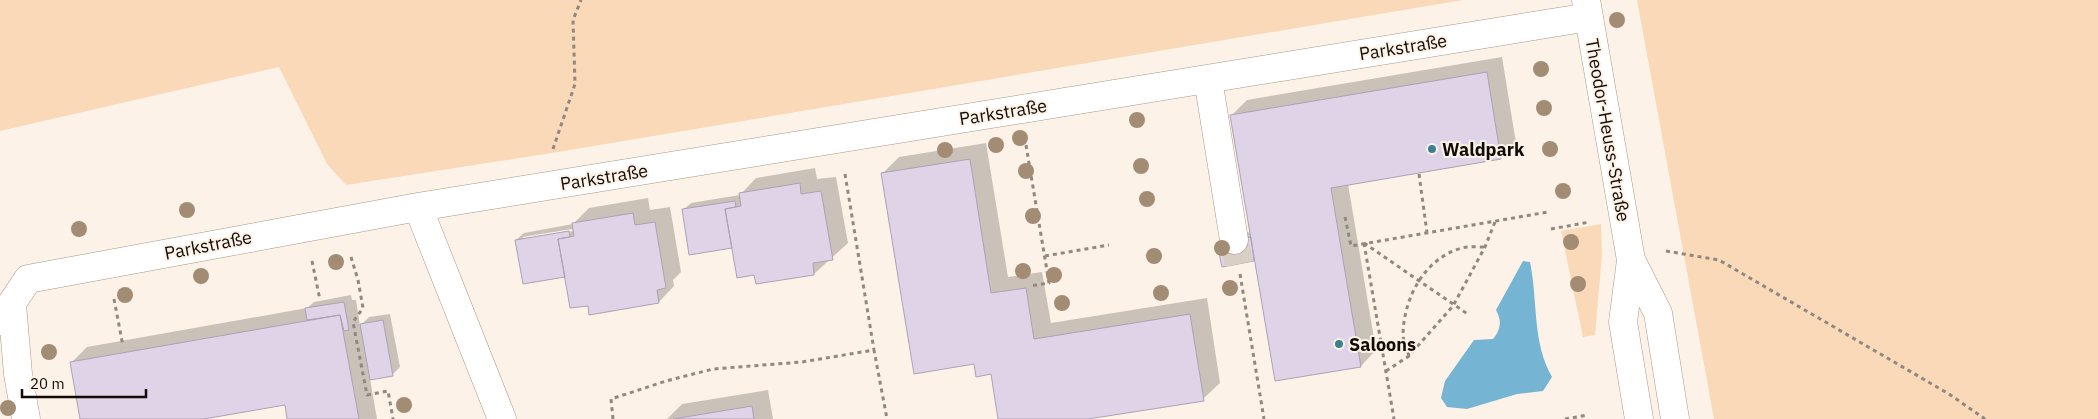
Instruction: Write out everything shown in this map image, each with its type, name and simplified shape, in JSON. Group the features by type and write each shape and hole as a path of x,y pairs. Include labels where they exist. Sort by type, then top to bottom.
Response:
{"street":[{"name":"Parkstraße","path":"26,419 6,312 28,279 338,220 1208,79 1588,9"},
{"name":"Theodor-Heuss-Straße","path":"1588,9 1630,257 1623,322 1639,419"},
{"path":"1208,79 1234,240"},
{"path":"418,207 502,419"},
{"name":"Theodor-Heuss-Straße","path":"1630,257 1658,313 1675,419"}],"path":[{"path":"552,185 552,153 575,84 573,20 581,0"},
{"path":"1020,110 1049,283 1030,286"},
{"path":"839,138 887,419"},
{"path":"1419,174 1427,233"},
{"path":"1345,217 1351,246 1548,212"},
{"path":"338,220 358,280 362,308 353,322 367,395 388,391 393,419"},
{"path":"1386,371 1409,356 1453,306 1485,247 1495,221"},
{"path":"1364,243 1453,306 1469,315"},
{"path":"1364,243 1394,419"},
{"path":"1045,256 1110,245"},
{"path":"1409,356 1403,335 1406,309 1418,281 1439,258 1463,247 1485,247"},
{"path":"1630,257 1667,251 1720,260 1949,394 1985,419"},
{"path":"108,264 123,346"},
{"path":"1240,273 1264,419"},
{"path":"613,419 611,399 666,381 713,369 802,362 874,350"},
{"path":"1565,419 1588,415"}],"shaded area":[{"path":"0,0 1463,0 552,153 346,185 327,164 279,67 0,131"},
{"path":"1637,0 2098,0 2098,419 1714,419"},
{"path":"1601,224 1602,254 1595,335 1583,337 1561,231"}],"water":[{"path":"1523,261 1530,262 1538,336 1541,350 1552,377 1543,391 1517,394 1467,409 1447,407 1441,398 1445,381 1474,340 1493,339 1496,335 1500,321 1496,310"}],"building":[{"path":"1487,72 1501,159 1331,188 1361,367 1275,381 1230,115"},
{"path":"970,159 991,293 1026,288 1034,339 1190,314 1204,401 1088,419 998,419 991,374 976,377 974,364 914,374 881,173"},
{"path":"800,183 801,194 821,191 833,260 813,263 814,275 756,284 754,275 737,278 725,209 741,206 739,193"},
{"path":"735,201 736,207 725,209 732,248 689,255 682,209"},
{"path":"633,213 635,225 655,222 666,288 657,290 659,303 589,315 588,306 570,308 558,239 574,236 572,223"},
{"path":"569,231 570,237 558,239 565,277 523,284 515,240"},
{"path":"1251,237 1254,261 1222,267 1217,244"},
{"path":"344,302 349,330 344,331 340,315 307,320 305,308"},
{"path":"340,315 359,419 287,419 285,405 204,419 80,419 70,362"},
{"path":"383,320 393,376 370,380 360,324"},
{"path":"752,406 754,419 673,419"}],"tunnel":[{"path":"1234,240 1239,264"}],"place":[{"name":"Waldpark","path":"1432,149"},
{"name":"Saloons","path":"1339,344"}]}
